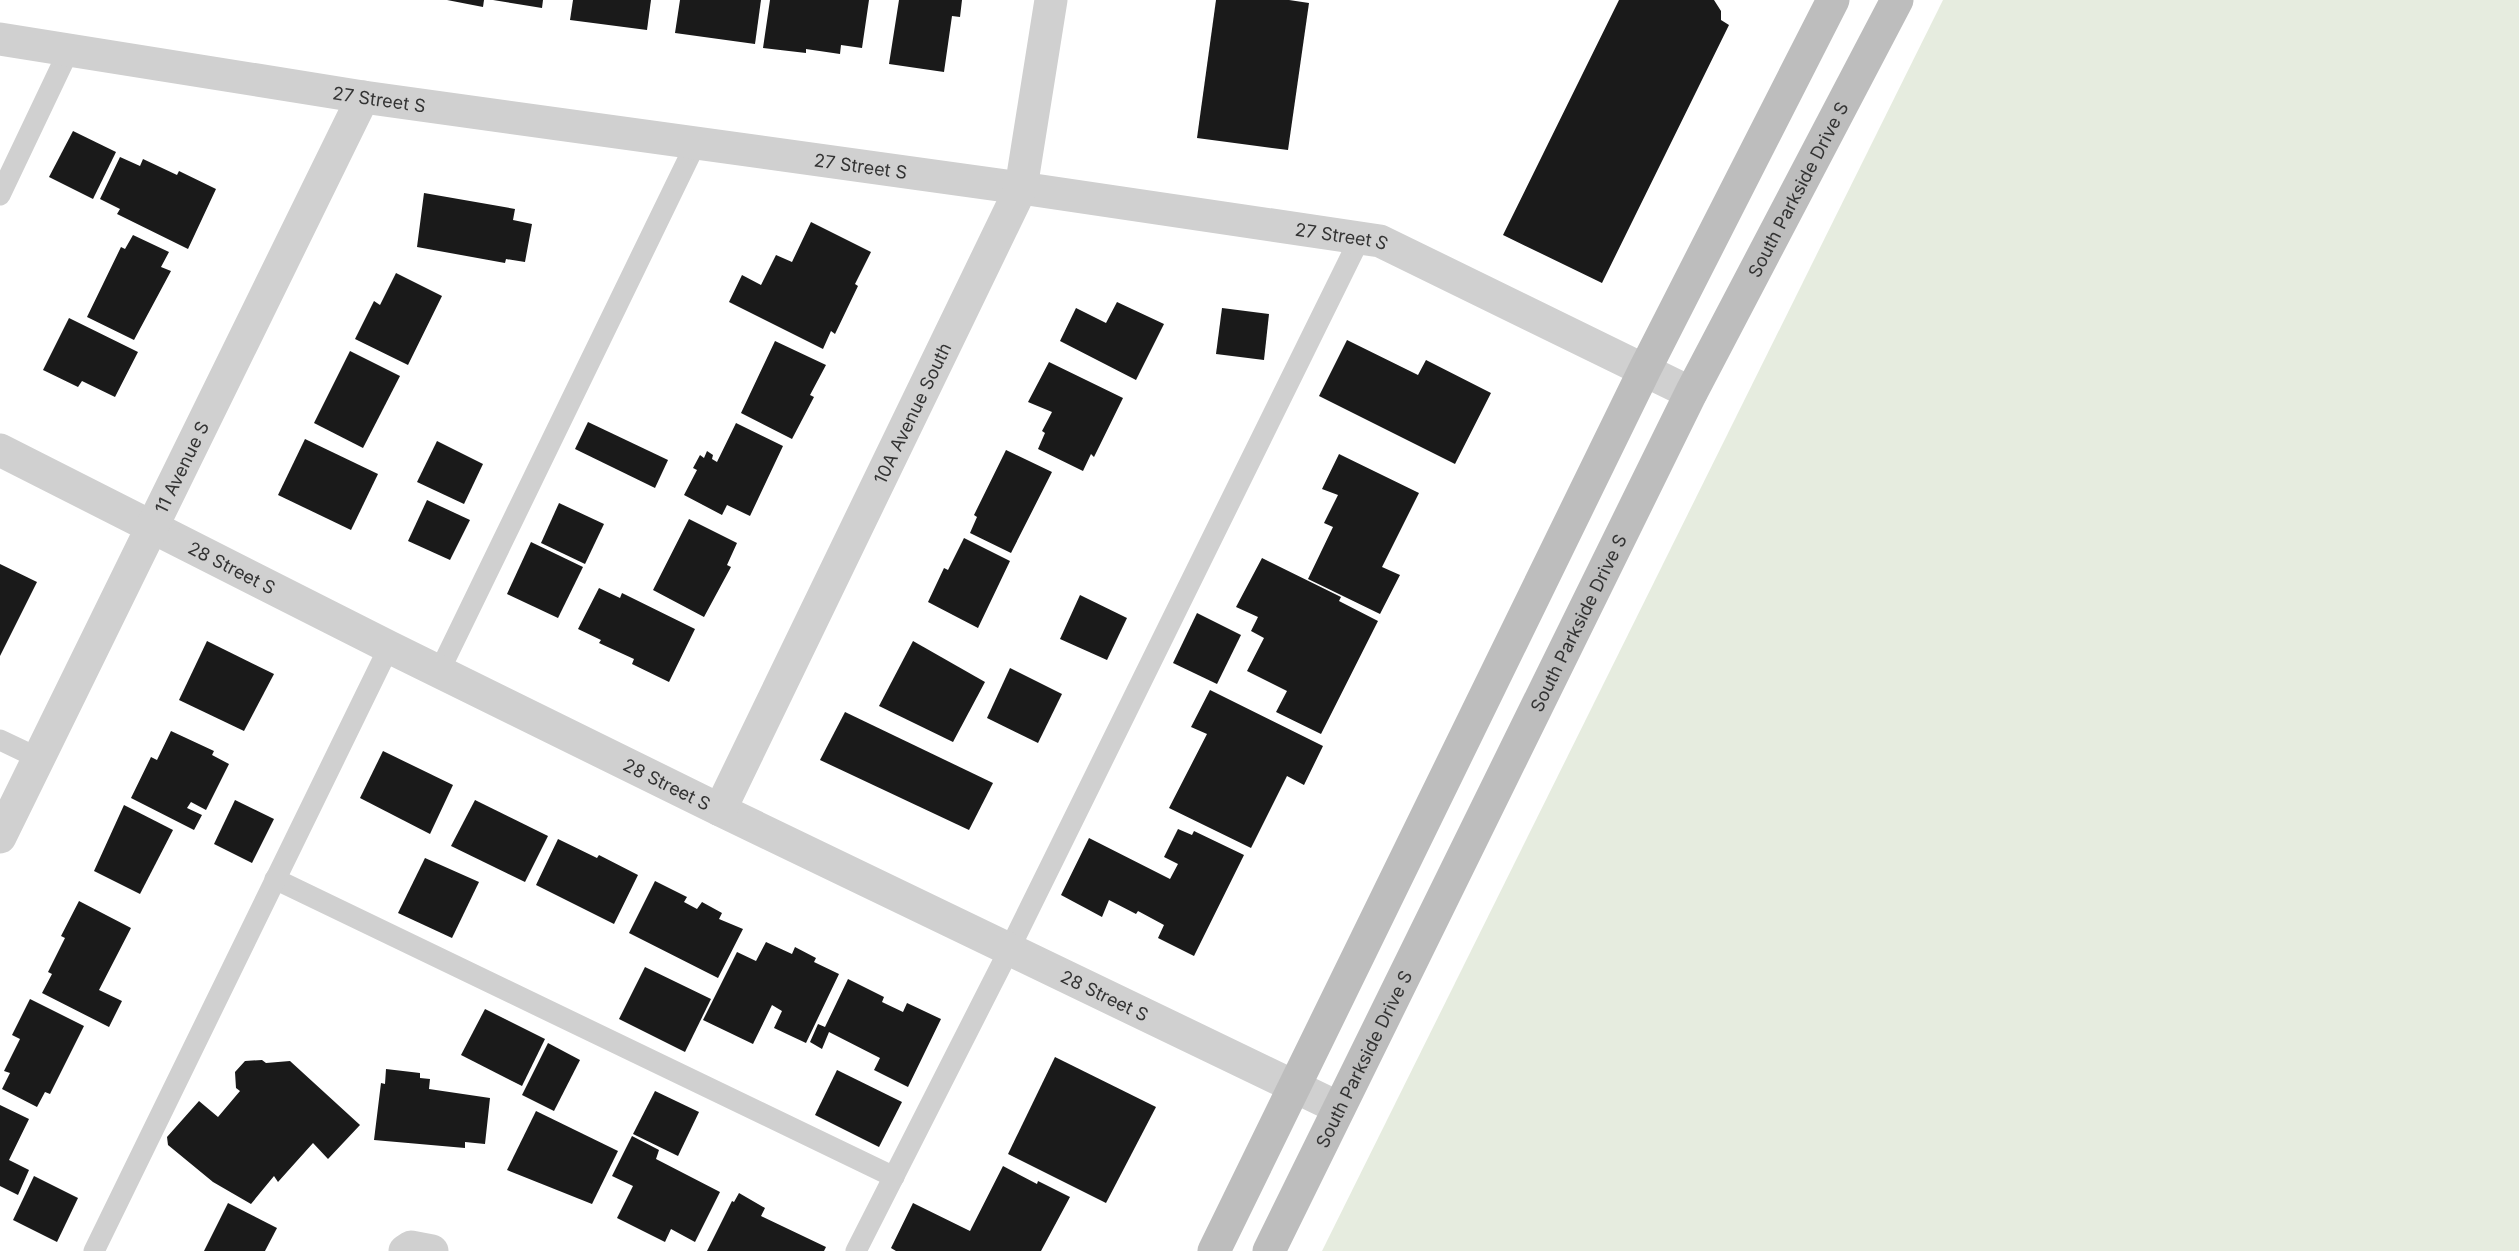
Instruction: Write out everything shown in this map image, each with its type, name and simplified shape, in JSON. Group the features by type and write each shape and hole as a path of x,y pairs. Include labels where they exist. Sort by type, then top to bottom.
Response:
{"main road":[{"path":"1214,1251 1296,1088 1645,369 1833,0"},
{"name":"South Parkside Drive S","path":"1269,1251 1691,393 1897,0"}],"street":[{"name":"10A Avenue South","path":"720,810 1021,188 1051,0"},
{"name":"27 Street S","path":"0,39 363,97 1021,188 1380,241 1691,393"},
{"name":"11 Avenue S","path":"0,837 363,97"},
{"name":"28 Street S","path":"0,450 439,672 1009,951 1339,1108"},
{"path":"405,1251 411,1247 432,1251"}],"lane":[{"path":"0,195 69,50"},
{"path":"439,672 696,143"},
{"path":"856,1251 1009,951 1360,238"},
{"path":"94,1251 389,647"},
{"path":"0,740 38,758"},
{"path":"275,879 894,1177"}],"shaded area":[{"path":"1943,0 2519,0 2519,1251 1322,1251"}],"building":[{"path":"447,0 484,0 483,7"},
{"path":"493,0 543,0 542,8"},
{"path":"573,0 651,0 647,30 570,20"},
{"path":"680,0 761,0 755,44 675,33"},
{"path":"770,0 869,0 862,48 841,45 840,54 806,49 806,53 763,48"},
{"path":"899,0 962,0 960,17 952,16 944,72 889,64"},
{"path":"1216,0 1289,0 1309,3 1288,150 1197,138"},
{"path":"1619,0 1714,0 1721,11 1721,20 1729,25 1602,283 1503,235"},
{"path":"73,131 116,152 93,199 49,177"},
{"path":"120,157 140,166 143,159 177,175 179,171 216,189 188,249 117,214 120,209 100,199"},
{"path":"424,193 515,209 513,220 532,224 525,262 506,259 505,263 417,247"},
{"path":"811,222 871,252 835,334 831,331 823,349 729,302 742,275 761,285 776,255 792,262"},
{"path":"133,235 169,252 161,267 171,271 134,340 87,317 121,247 125,249"},
{"path":"396,273 442,296 408,365 355,339 374,301 380,305"},
{"path":"1117,302 1164,324 1136,380 1060,341 1076,308 1106,323"},
{"path":"1222,308 1269,314 1264,360 1216,354"},
{"path":"69,318 138,352 115,397 82,381 78,387 43,370"},
{"path":"1347,340 1418,375 1426,360 1491,393 1455,464 1319,396"},
{"path":"775,341 826,365 810,395 814,397 792,439 741,413"},
{"path":"350,351 400,376 363,448 314,423"},
{"path":"1049,362 1123,398 1094,457 1091,454 1083,471 1038,449 1045,433 1042,431 1052,412 1028,402"},
{"path":"588,422 668,460 655,488 575,449"},
{"path":"736,423 783,446 750,516 727,505 722,515 684,495 697,470 693,468 700,455 704,458 707,451 717,462"},
{"path":"305,439 378,474 351,530 278,495"},
{"path":"437,441 483,464 464,504 417,482"},
{"path":"1006,450 1052,472 1011,553 970,533 977,517 974,515"},
{"path":"1339,454 1419,493 1382,567 1400,575 1380,614 1308,579 1333,527 1324,523 1338,495 1322,489"},
{"path":"427,500 470,520 450,560 408,541"},
{"path":"559,503 604,524 585,564 541,543"},
{"path":"689,519 737,543 727,565 731,567 704,617 653,590"},
{"path":"964,538 1010,561 978,628 928,602 944,568 948,570"},
{"path":"531,542 583,567 558,618 507,594"},
{"path":"1262,558 1341,597 1339,601 1378,621 1321,734 1276,712 1287,691 1247,671 1264,638 1251,631 1258,617 1236,607"},
{"path":"0,564 37,582 0,656"},
{"path":"599,588 620,598 622,593 695,629 669,682 632,664 634,659 599,643 601,640 578,629"},
{"path":"1080,595 1127,618 1107,660 1060,639"},
{"path":"1197,613 1241,635 1217,684 1173,663"},
{"path":"207,641 274,674 244,731 179,700"},
{"path":"913,641 985,682 953,742 879,706"},
{"path":"1010,668 1062,694 1038,743 987,718"},
{"path":"1210,690 1323,746 1304,785 1287,776 1251,848 1169,808 1207,734 1191,727"},
{"path":"845,712 993,783 969,830 820,760"},
{"path":"171,731 214,751 212,755 229,764 206,810 191,802 187,808 202,815 194,830 131,798 151,757 157,760"},
{"path":"383,751 453,785 430,834 360,798"},
{"path":"235,800 274,819 252,863 214,844"},
{"path":"475,800 548,836 525,882 451,846"},
{"path":"124,805 173,830 140,894 94,871"},
{"path":"1178,829 1192,835 1194,831 1244,855 1194,956 1158,938 1164,925 1138,911 1136,914 1109,900 1102,917 1061,895 1089,838 1170,879 1178,864 1164,857"},
{"path":"558,839 597,858 599,855 638,875 614,924 536,885"},
{"path":"425,858 479,882 452,938 398,913"},
{"path":"655,881 687,897 684,902 697,909 702,902 722,913 719,919 743,929 718,978 629,933"},
{"path":"79,901 131,928 99,990 122,1001 109,1027 42,993 52,974 48,972 65,938 61,936"},
{"path":"766,942 792,954 795,947 816,958 814,962 839,974 806,1043 774,1028 782,1011 772,1005 753,1044 703,1020 737,952 756,961"},
{"path":"645,967 711,999 685,1052 619,1019"},
{"path":"848,979 884,997 882,1002 903,1012 907,1003 941,1019 908,1087 874,1070 880,1058 829,1032 822,1049 810,1042 818,1024 825,1027"},
{"path":"30,999 84,1026 50,1094 45,1092 37,1107 2,1089 10,1073 4,1071 20,1039 12,1035"},
{"path":"485,1009 545,1039 522,1086 461,1055"},
{"path":"548,1043 580,1060 554,1111 522,1095"},
{"path":"1055,1057 1156,1107 1106,1203 1008,1154"},
{"path":"262,1060 266,1063 290,1061 360,1125 328,1159 313,1143 278,1182 274,1176 251,1204 213,1182 168,1145 167,1137 199,1101 218,1117 240,1091 236,1088 235,1072 245,1061"},
{"path":"386,1069 420,1073 420,1078 430,1079 429,1089 490,1098 485,1144 465,1142 465,1148 374,1140 381,1083 385,1084"},
{"path":"837,1070 902,1102 879,1147 815,1115"},
{"path":"655,1091 699,1112 678,1156 633,1134"},
{"path":"0,1105 29,1119 9,1160 29,1170 18,1195 0,1186"},
{"path":"536,1111 618,1151 592,1204 507,1170"},
{"path":"632,1136 659,1150 656,1159 720,1192 695,1242 671,1229 665,1242 617,1218 633,1186 612,1176"},
{"path":"1003,1166 1037,1184 1038,1181 1070,1197 1041,1251 896,1251 891,1248 913,1203 970,1231"},
{"path":"34,1176 78,1198 57,1242 13,1220"},
{"path":"739,1193 765,1208 761,1216 826,1247 824,1251 707,1251 732,1201 734,1202"},
{"path":"228,1203 277,1228 265,1251 204,1251"}]}
